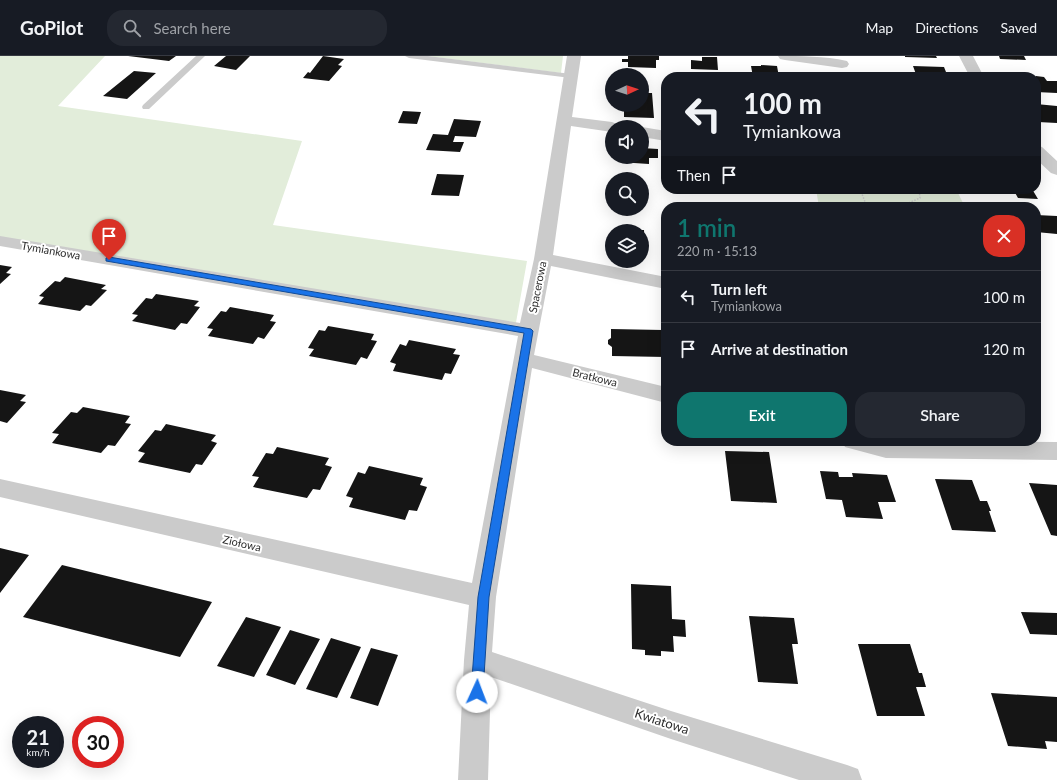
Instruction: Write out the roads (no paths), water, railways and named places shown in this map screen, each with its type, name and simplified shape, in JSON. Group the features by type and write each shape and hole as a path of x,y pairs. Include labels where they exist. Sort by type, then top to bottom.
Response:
{"street":[{"path":"785,56 842,64"},
{"path":"966,56 974,72"},
{"name":"Spacerowa","path":"473,780 478,660 483,597 523,359 543,259 573,66"},
{"path":"565,121 605,126"},
{"path":"649,133 661,135"},
{"path":"1041,155 1057,170"},
{"name":"Tymiankowa","path":"0,241 528,331"},
{"path":"543,259 661,282"},
{"name":"Bratkowa","path":"523,359 661,394"},
{"path":"874,446 886,449 1057,451"},
{"name":"Ziołowa","path":"0,488 483,597"},
{"name":"Kwiatowa","path":"478,660 671,725 847,780"}],"lane":[{"path":"146,107 201,56"},
{"path":"409,56 573,66"}]}
